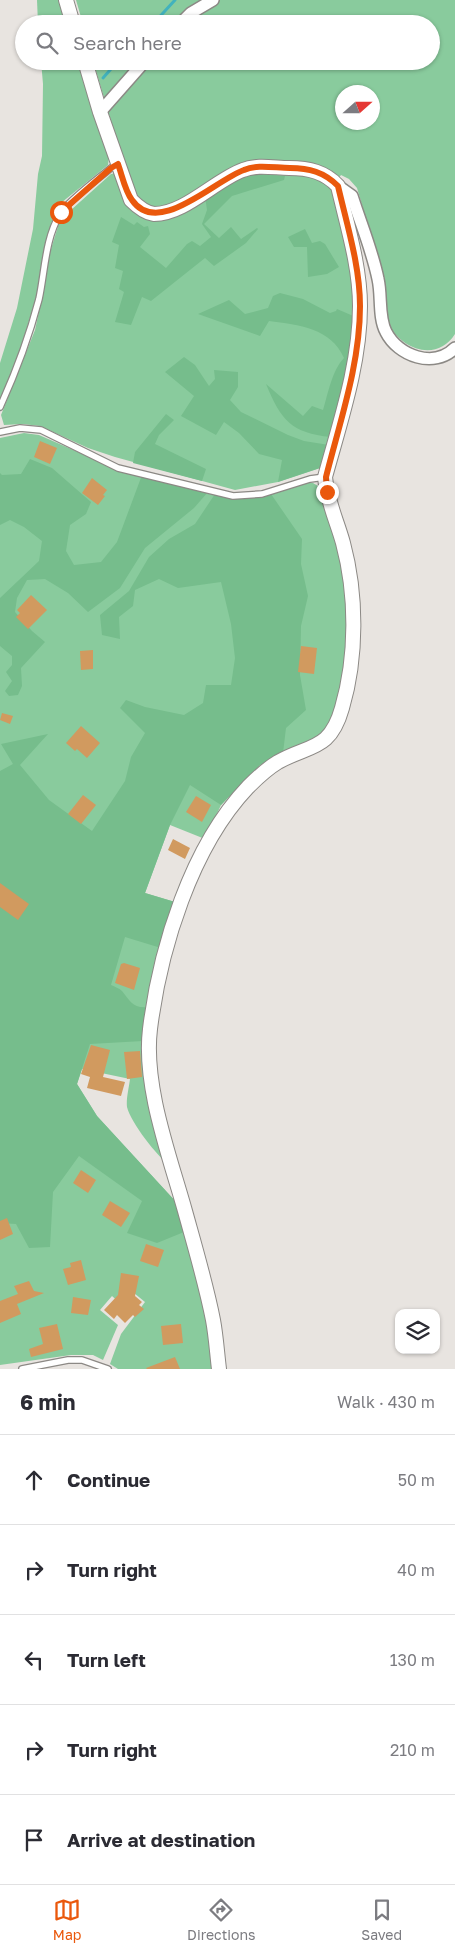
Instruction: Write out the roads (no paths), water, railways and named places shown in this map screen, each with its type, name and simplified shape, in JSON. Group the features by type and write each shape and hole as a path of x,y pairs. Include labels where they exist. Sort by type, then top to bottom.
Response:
{"street":[{"path":"66,0 70,15"},
{"path":"189,15 213,0"},
{"path":"87,70 131,200 140,208 152,214 167,211 194,200 244,169 257,167 306,168 320,172 352,196 378,279 383,322 394,345 420,358 438,357 454,350"},
{"path":"100,112 137,70"},
{"path":"219,1369 213,1320 163,1132 151,1074 150,1031 159,981 172,929 194,871 216,827 249,786 278,762 320,744 333,730 342,709 353,648 352,595 343,543 329,501 326,477 357,352 360,306 358,274 338,186"}],"lane":[{"path":"0,407 19,365 33,322 42,287 46,257 61,212 118,164"},
{"path":"0,432 20,428 41,430 118,468 233,496 262,494 310,479 326,477"},
{"path":"22,1369 60,1361 82,1360 108,1369"}],"waterway":[{"path":"161,15 175,0"},
{"path":"103,78 110,70"}]}
